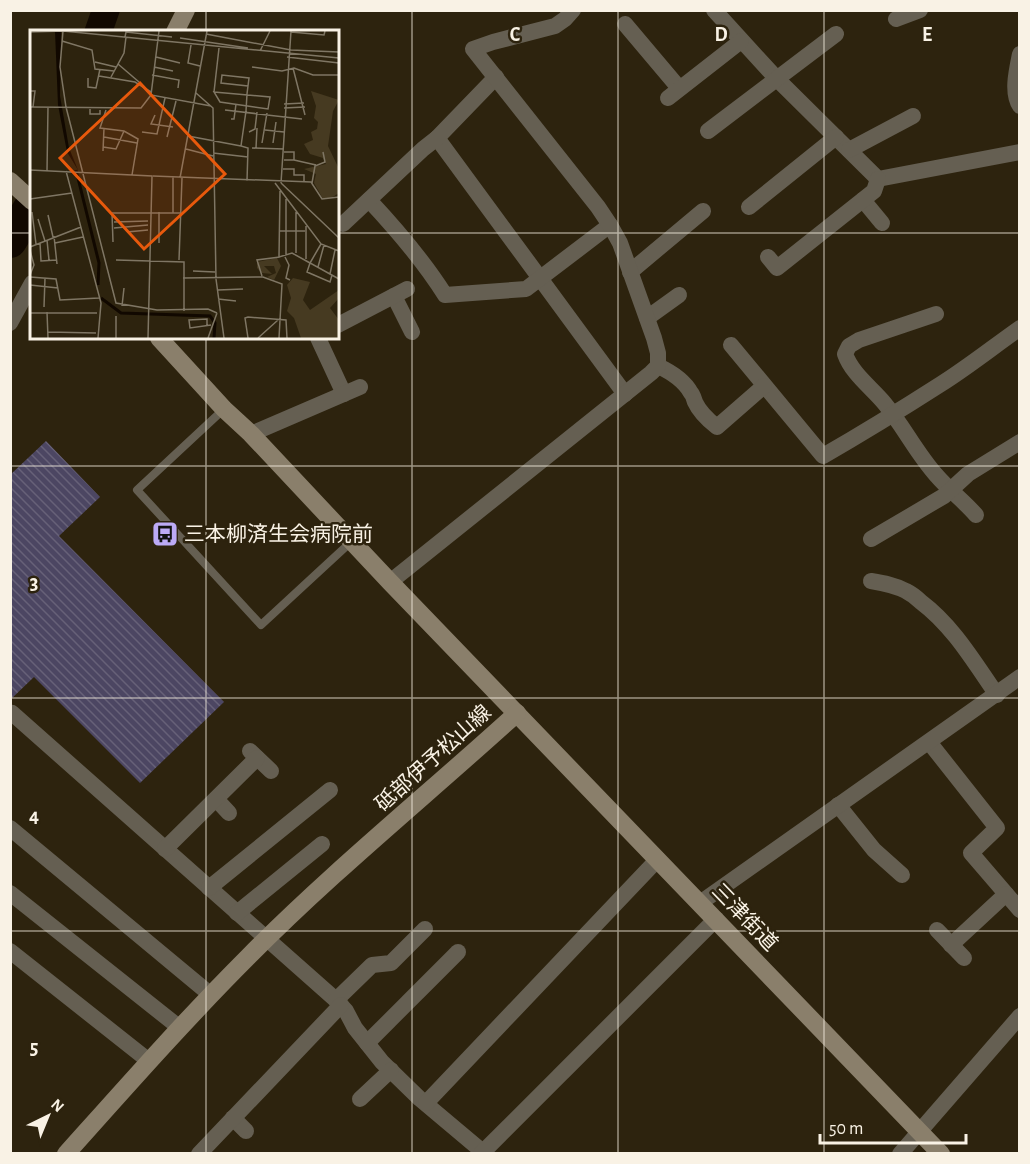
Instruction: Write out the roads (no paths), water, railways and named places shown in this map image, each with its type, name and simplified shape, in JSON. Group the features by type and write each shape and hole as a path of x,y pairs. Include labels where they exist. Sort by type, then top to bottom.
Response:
{"main road":[{"path":"176,30 186,10"},
{"name":"砥部伊予松山線","path":"66,1154 149,1061 266,939 516,713 251,434 224,409 160,339"},
{"name":"三津街道","path":"516,713 941,1154"}],"street":[{"path":"390,582 651,374 658,366 658,353 647,318 620,243 610,225 473,49 555,26 573,10"},
{"path":"896,19 920,10"},
{"path":"723,14 741,40 777,79 878,179"},
{"path":"625,24 673,93 741,40"},
{"path":"708,131 836,34"},
{"path":"1020,54 1015,81 1017,102 1020,106"},
{"path":"343,224 437,138 496,77"},
{"path":"849,150 913,116"},
{"path":"749,207 836,137"},
{"path":"437,138 625,394"},
{"path":"878,179 1020,152"},
{"path":"768,257 777,268 874,191 878,179"},
{"path":"369,200 428,268 445,295 526,289 610,225"},
{"path":"863,200 882,223"},
{"path":"630,272 703,211"},
{"path":"10,322 30,287"},
{"path":"339,324 401,292 412,333"},
{"path":"647,318 679,295"},
{"path":"936,314 859,340 849,346 845,354 868,387 884,402 938,477 976,515"},
{"path":"731,345 823,456 941,384 1020,328"},
{"path":"251,434 352,391 312,339"},
{"path":"658,366 673,373 682,382 692,393 705,417 717,427 764,386"},
{"path":"871,538 944,496 968,474 1020,442"},
{"path":"871,581 907,591 929,608 957,638 997,694"},
{"path":"700,903 1020,677"},
{"path":"10,714 12,713 339,1003 382,1062 482,1153 716,919"},
{"path":"929,742 997,828 971,853 1020,910"},
{"path":"165,849 216,799 253,754 271,771"},
{"path":"208,888 330,790"},
{"path":"216,799 229,813"},
{"path":"838,805 874,850 902,875"},
{"path":"10,828 211,995"},
{"path":"237,913 322,844"},
{"path":"426,1103 658,859"},
{"path":"10,893 180,1028"},
{"path":"951,945 1006,894"},
{"path":"199,1154 372,965 391,963 425,929"},
{"path":"937,930 964,958"},
{"path":"10,951 149,1061"},
{"path":"367,1043 458,952"},
{"path":"900,1154 1020,1016"},
{"path":"360,1099 391,1070"},
{"path":"233,1118 246,1131"}],"lane":[{"path":"224,409 137,490 261,625 352,541"}],"waterway":[{"path":"10,241 30,208"}],"place":[{"name":"三本柳済生会病院前","path":"165,534"}]}
